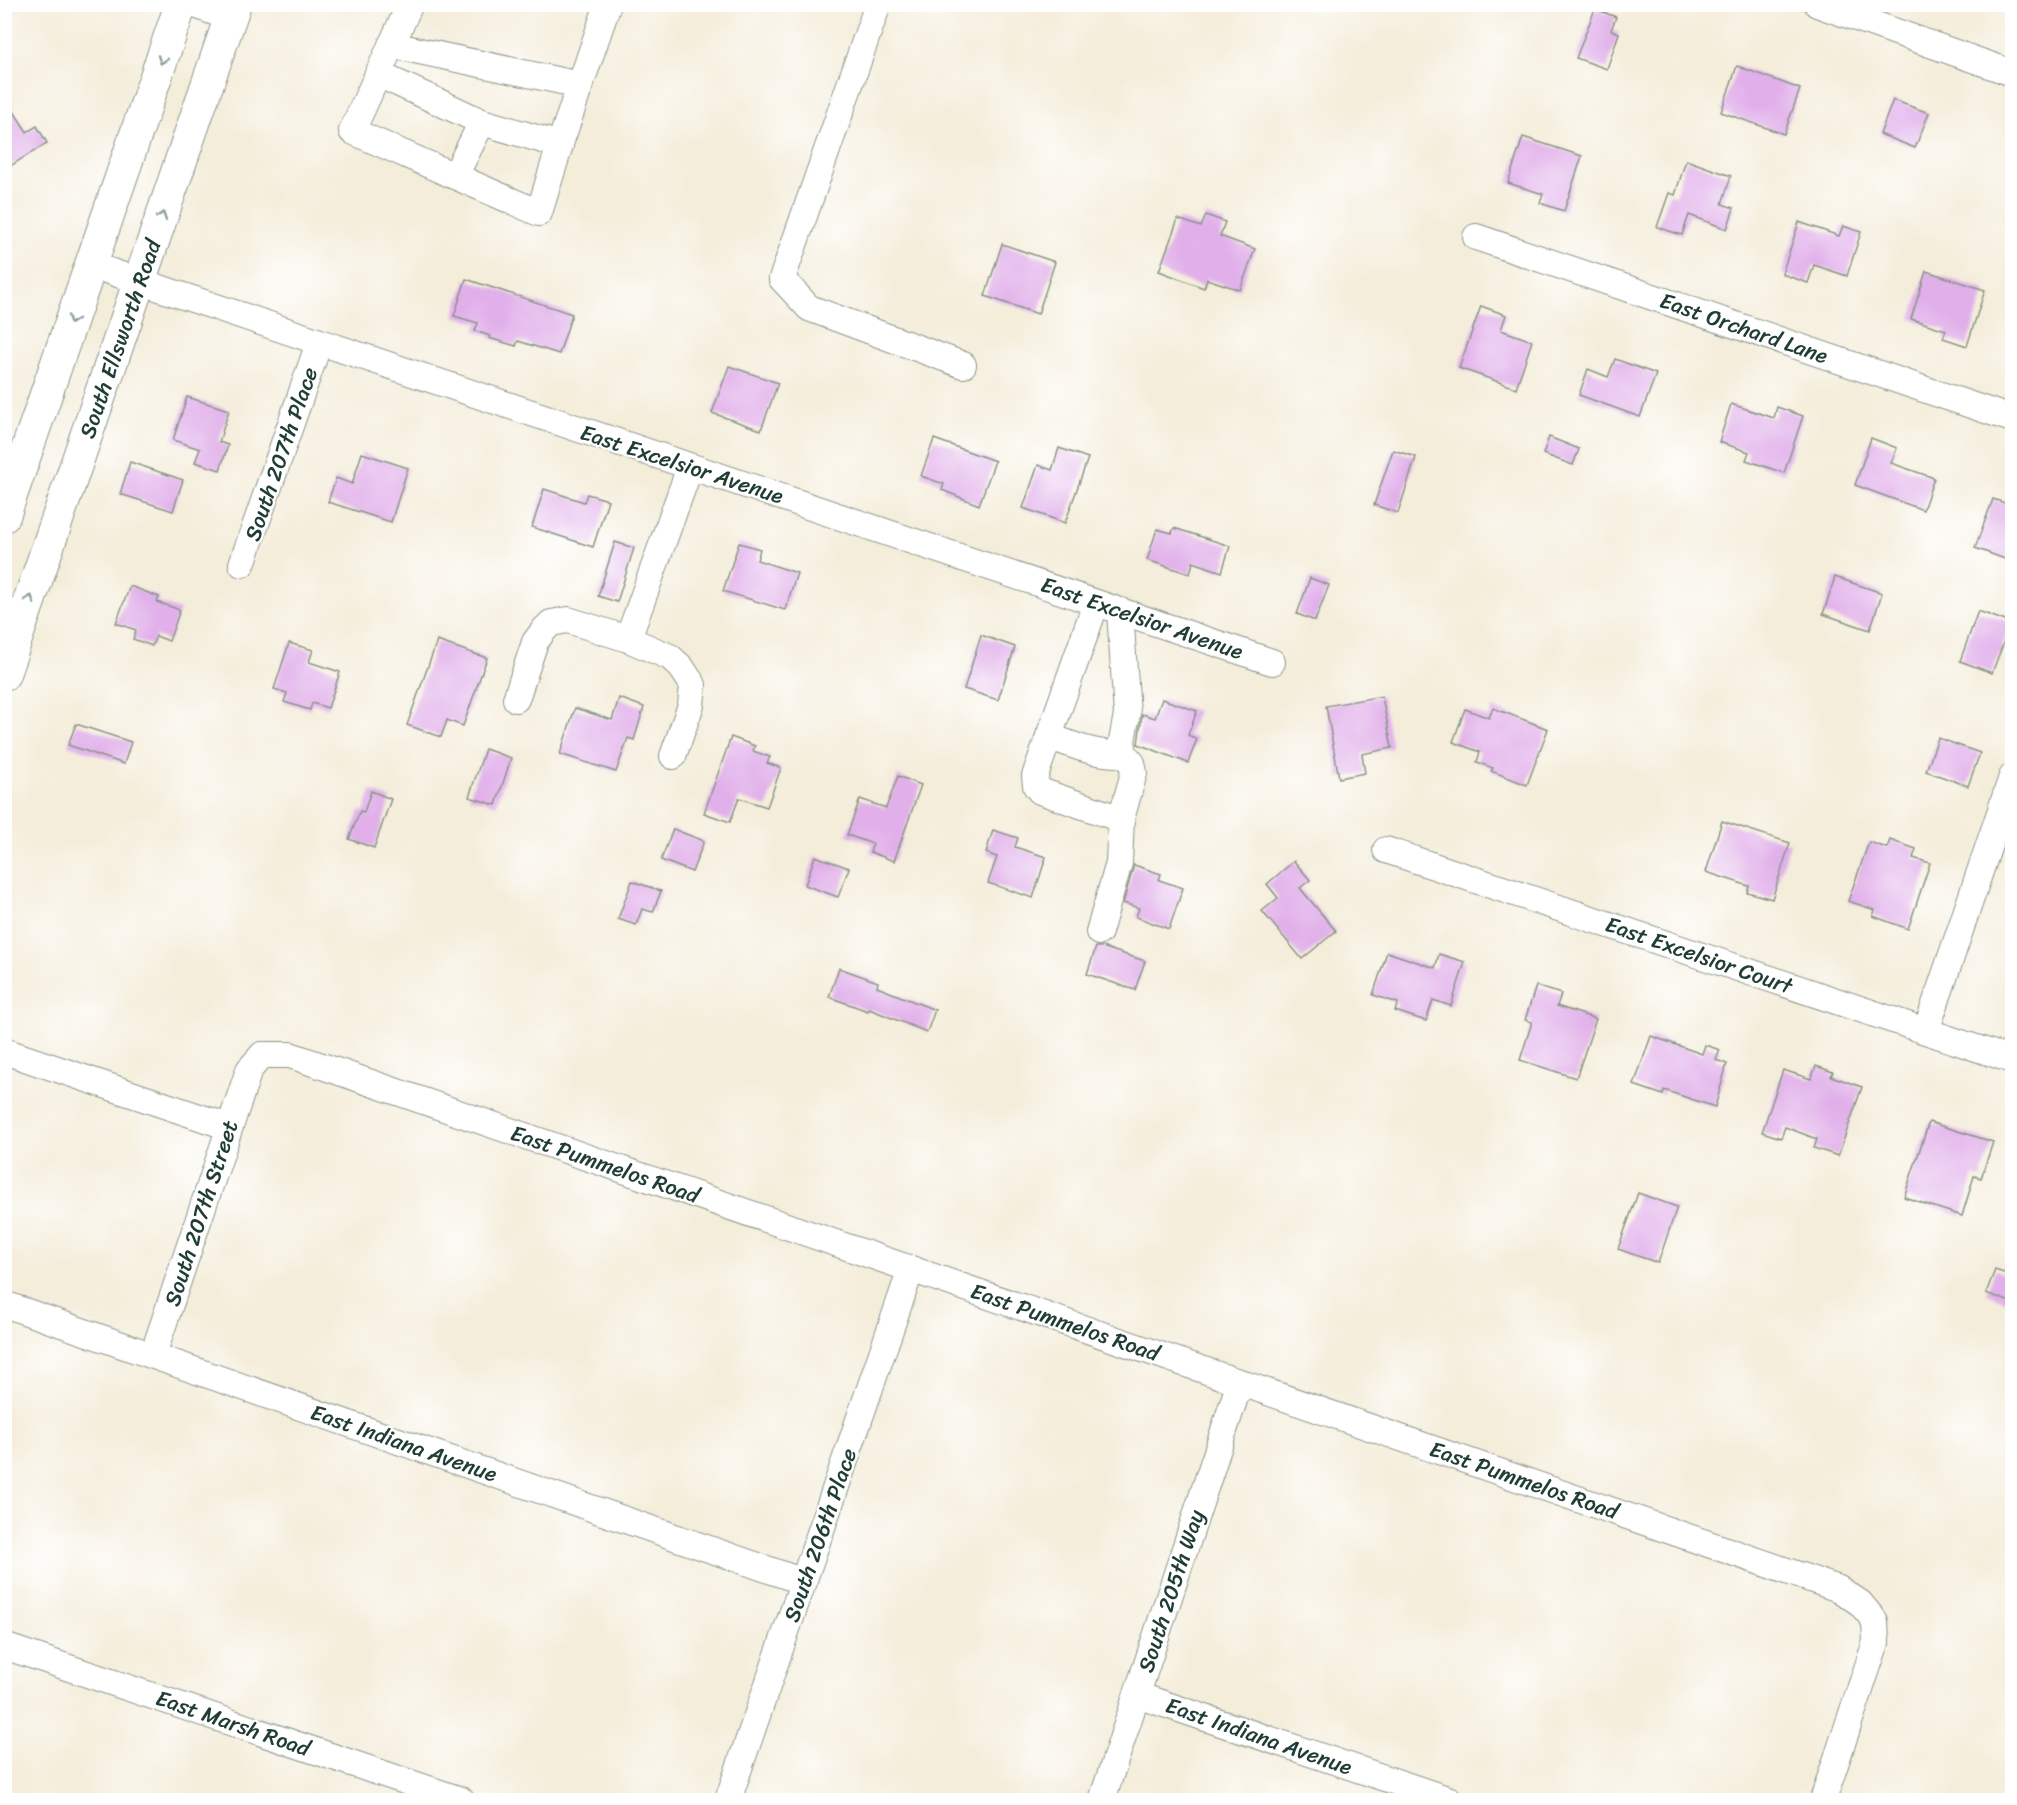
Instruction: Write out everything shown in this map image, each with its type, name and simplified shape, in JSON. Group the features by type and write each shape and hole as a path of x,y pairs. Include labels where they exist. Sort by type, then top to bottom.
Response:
{"main road":[{"path":"4,516 181,4"},
{"name":"South Ellsworth Road","path":"4,674 233,11"}],"street":[{"path":"192,4 233,11"},
{"path":"410,4 352,131 539,213 604,6"},
{"path":"878,4 782,279 809,308 963,365"},
{"path":"1817,4 2013,73"},
{"path":"392,45 580,85"},
{"path":"378,74 482,122 560,145"},
{"path":"455,176 482,122"},
{"name":"East Orchard Lane","path":"1476,237 2013,419"},
{"name":"East Excelsior Avenue","path":"91,265 1272,662"},
{"name":"South 207th Place","path":"242,564 319,343"},
{"path":"628,639 690,467"},
{"path":"1096,603 1035,776 1036,786 1040,791 1121,819"},
{"path":"1099,932 1119,863 1121,819 1134,772 1132,763 1124,754 1122,741 1127,714 1120,611"},
{"path":"516,699 535,642 551,623 568,620 628,639 670,657 681,667 693,685 691,705 673,756"},
{"path":"1049,736 1106,755 1124,754"},
{"path":"1926,1031 2013,777"},
{"name":"East Excelsior Court","path":"1386,850 2013,1060"},
{"path":"4,1051 229,1127"},
{"name":"East Pummelos Road","path":"249,1070 262,1054 290,1055 1839,1589 1860,1603 1875,1621 1876,1642 1823,1800"},
{"name":"South 207th Street","path":"153,1355 249,1070"},
{"name":"South 206th Place","path":"728,1800 911,1269"},
{"name":"East Indiana Avenue","path":"4,1304 804,1582"},
{"name":"South 205th Way","path":"1102,1800 1240,1383"},
{"name":"East Marsh Road","path":"4,1646 461,1800"},
{"name":"East Indiana Avenue","path":"1137,1695 1450,1800"}],"building":[{"path":"1595,9 1616,17 1611,30 1619,33 1607,69 1576,58"},
{"path":"1737,66 1800,89 1784,134 1721,112"},
{"path":"4,96 27,132 37,126 47,143 4,170"},
{"path":"1893,100 1929,113 1915,148 1880,134"},
{"path":"1523,137 1582,156 1564,211 1540,203 1543,194 1508,183"},
{"path":"1686,160 1731,176 1722,204 1734,208 1727,229 1689,215 1682,235 1657,227 1669,193 1675,195"},
{"path":"1206,215 1225,222 1220,236 1255,249 1240,290 1207,279 1204,288 1159,271 1178,219 1201,227"},
{"path":"1799,222 1839,236 1843,226 1861,232 1847,276 1814,265 1808,283 1782,274"},
{"path":"1002,244 1055,262 1038,314 985,296"},
{"path":"1926,271 1985,290 1967,346 1943,338 1946,330 1911,319"},
{"path":"466,279 572,314 559,354 518,341 516,346 489,338 490,336 475,331 478,323 454,316"},
{"path":"1481,306 1506,315 1501,330 1532,341 1516,388 1459,368"},
{"path":"1615,359 1656,374 1640,417 1579,395 1588,369 1608,377"},
{"path":"729,366 778,383 761,430 712,413"},
{"path":"187,397 229,410 219,442 228,445 220,470 195,462 200,449 173,440"},
{"path":"1731,404 1774,418 1777,407 1803,416 1784,473 1746,460 1749,452 1719,442"},
{"path":"1549,437 1579,449 1573,465 1543,454"},
{"path":"1871,438 1897,448 1891,463 1934,478 1923,510 1855,485"},
{"path":"934,439 995,461 979,505 942,490 944,484 921,476"},
{"path":"1059,448 1088,458 1065,523 1023,508 1038,465 1052,470"},
{"path":"1393,450 1416,457 1398,513 1374,505"},
{"path":"362,453 408,468 391,522 328,502 336,478 352,484"},
{"path":"130,462 183,480 173,511 120,494"},
{"path":"544,489 584,502 587,494 608,500 593,547 532,527"},
{"path":"1993,499 2013,506 2013,552 2009,551 2005,559 1975,548"},
{"path":"1174,528 1230,546 1222,572 1193,562 1190,574 1147,560 1157,529 1172,533"},
{"path":"615,542 634,548 617,602 598,596"},
{"path":"739,543 760,549 757,560 797,573 785,610 723,591"},
{"path":"1835,577 1882,593 1870,630 1823,614"},
{"path":"1310,578 1329,585 1315,621 1297,614"},
{"path":"130,586 159,597 157,602 180,610 169,641 156,636 152,646 133,639 136,630 116,623"},
{"path":"1978,611 2011,623 1992,673 1960,661"},
{"path":"981,635 1015,647 998,700 964,689"},
{"path":"437,641 487,658 463,726 447,720 441,737 407,725"},
{"path":"289,643 313,650 309,662 340,672 328,708 312,703 310,710 284,702 287,693 274,689"},
{"path":"1382,696 1392,748 1362,754 1365,773 1339,778 1326,706"},
{"path":"619,698 644,707 634,740 628,738 616,772 560,754 575,708 612,720"},
{"path":"1162,699 1197,711 1188,735 1197,739 1188,763 1138,744 1142,714 1155,718"},
{"path":"1493,708 1548,729 1527,785 1491,771 1493,768 1477,762 1480,752 1453,742 1465,709 1489,718"},
{"path":"76,724 131,742 124,764 68,745"},
{"path":"731,737 755,746 753,751 770,757 767,763 781,768 767,807 739,798 730,822 704,813"},
{"path":"1938,738 1980,753 1968,786 1926,771"},
{"path":"485,749 511,758 496,805 469,797"},
{"path":"898,776 921,785 894,861 870,852 873,844 847,835 860,799 886,808"},
{"path":"371,791 391,799 374,848 349,839 360,811 364,812"},
{"path":"1722,821 1790,843 1772,899 1747,892 1749,886 1706,872"},
{"path":"673,829 704,841 692,872 661,860"},
{"path":"993,830 1018,838 1015,847 1046,857 1033,898 988,883 997,857 986,853"},
{"path":"1890,840 1916,849 1913,858 1930,863 1908,929 1873,916 1875,910 1848,901 1869,842 1887,848"},
{"path":"815,856 849,868 838,897 805,885"},
{"path":"1294,861 1310,880 1300,888 1336,931 1302,959 1262,911 1278,898 1267,884"},
{"path":"1134,865 1161,874 1159,880 1183,888 1169,929 1136,917 1139,908 1123,903"},
{"path":"632,881 661,891 653,912 642,909 636,925 618,919"},
{"path":"1096,947 1145,961 1135,990 1087,974"},
{"path":"1387,952 1435,968 1439,954 1465,962 1451,1006 1433,1000 1426,1021 1395,1011 1398,1003 1373,995"},
{"path":"839,968 878,982 877,987 935,1010 927,1032 869,1009 868,1011 829,997"},
{"path":"1536,986 1561,994 1557,1006 1596,1019 1576,1078 1520,1060 1532,1022 1525,1020"},
{"path":"1651,1036 1702,1054 1705,1045 1720,1050 1716,1060 1727,1064 1715,1107 1664,1090 1663,1095 1634,1085"},
{"path":"1816,1066 1833,1072 1831,1076 1862,1087 1838,1156 1814,1148 1817,1139 1785,1127 1781,1138 1762,1132 1783,1070 1811,1079"},
{"path":"1929,1122 1993,1142 1981,1178 1974,1176 1962,1216 1904,1197"},
{"path":"1638,1193 1677,1207 1658,1263 1618,1249"},
{"path":"1995,1270 2013,1276 2013,1303 1986,1293"}]}
